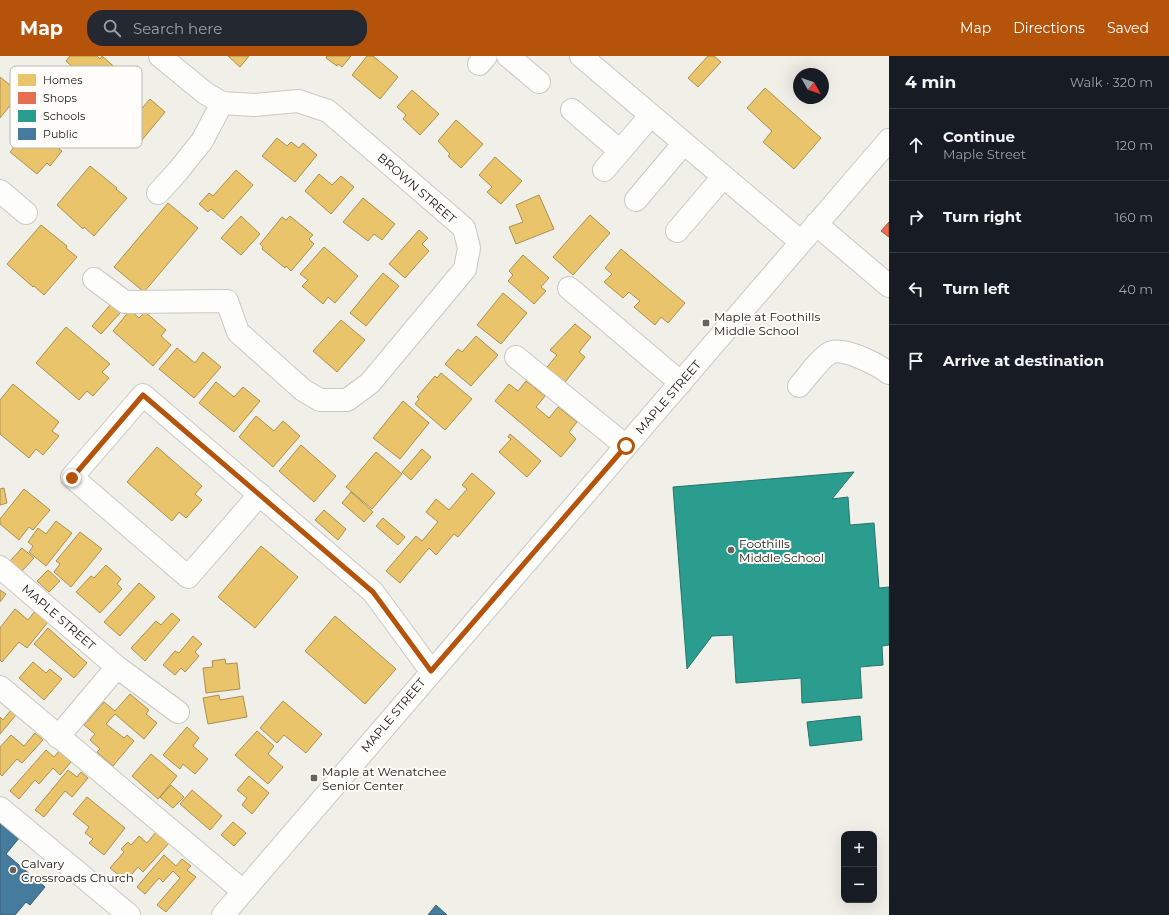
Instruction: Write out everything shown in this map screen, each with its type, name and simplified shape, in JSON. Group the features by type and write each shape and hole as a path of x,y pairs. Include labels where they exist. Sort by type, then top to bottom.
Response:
{"street":[{"name":"BROWN STREET","path":"94,279 125,302 227,301 238,332 303,390 320,400 347,400 370,383 465,269 469,248 464,228 328,111 298,101 254,105 222,103 205,93 160,56"},
{"path":"508,56 539,82"},
{"path":"581,56 800,242"},
{"path":"158,193 202,141 222,103"},
{"path":"572,110 620,151"},
{"path":"604,170 651,115"},
{"path":"636,200 684,143"},
{"name":"MAPLE STREET","path":"223,915 431,671 681,383 800,242 886,149"},
{"path":"677,231 723,177"},
{"path":"0,192 26,213"},
{"path":"816,224 889,286"},
{"path":"569,288 681,383"},
{"path":"799,386 830,353 840,350 879,366 889,373"},
{"path":"516,357 626,446"},
{"path":"260,494 188,577 72,478 143,395 260,494 373,592 431,671"},
{"name":"MAPLE STREET","path":"0,567 117,668 178,712"},
{"path":"58,737 117,668"},
{"path":"0,687 243,891"},
{"path":"0,808 129,915"}],"building: Homes":[{"path":"70,56 97,56 100,59 102,56 113,66 72,66 66,61"},
{"path":"228,56 249,56 240,67"},
{"path":"327,56 351,56 342,67 338,64 337,66 326,58"},
{"path":"367,56 373,56 398,77 380,99 352,75"},
{"path":"708,56 714,56 721,62 698,87 688,78"},
{"path":"0,77 10,85 10,106 0,118"},
{"path":"765,88 821,138 794,169 763,142 772,131 747,108"},
{"path":"412,90 439,114 420,135 403,119 406,115 397,107"},
{"path":"150,99 165,112 142,140 142,108"},
{"path":"456,120 483,144 461,168 448,156 450,154 438,141"},
{"path":"277,138 287,146 291,142 299,148 303,143 317,155 295,182 262,156"},
{"path":"13,148 60,148 59,149 62,151 50,166 47,163 37,174 10,152"},
{"path":"495,157 522,181 501,204 487,192 492,187 479,175"},
{"path":"90,166 127,198 94,236 84,227 83,229 57,205"},
{"path":"236,170 253,185 223,219 211,209 208,212 199,204 209,193 213,196"},
{"path":"319,174 332,185 341,176 354,187 331,214 305,191"},
{"path":"539,195 554,229 516,244 509,227 523,222 516,205"},
{"path":"363,198 395,224 382,240 374,234 368,241 343,222"},
{"path":"168,203 198,228 144,292 114,267"},
{"path":"590,215 610,233 573,275 553,257"},
{"path":"241,216 260,234 241,255 221,238"},
{"path":"290,216 313,235 309,239 314,244 291,271 286,266 285,268 262,249 263,247 260,244 282,217 286,220"},
{"path":"41,225 67,246 66,248 77,257 44,295 7,264"},
{"path":"419,230 428,238 422,244 429,251 405,278 389,264"},
{"path":"324,247 358,276 335,303 328,297 323,304 302,286 308,280 300,274"},
{"path":"621,249 685,303 668,323 661,317 655,325 634,307 640,301 629,292 623,298 604,282 612,274 605,268"},
{"path":"523,255 549,278 541,287 546,291 534,304 508,281 513,275 509,271"},
{"path":"383,273 399,286 366,326 350,313"},
{"path":"503,293 527,313 501,344 477,325"},
{"path":"111,304 121,312 101,334 92,326"},
{"path":"130,310 139,318 145,312 166,330 161,336 171,345 153,366 113,331"},
{"path":"341,320 365,340 337,372 313,351"},
{"path":"575,324 591,337 579,352 585,357 562,386 544,371 557,355 550,350"},
{"path":"66,327 110,364 102,372 109,378 93,396 87,391 79,400 36,363"},
{"path":"476,336 498,355 471,386 445,364 458,349 462,352"},
{"path":"177,348 195,363 203,352 221,367 194,398 159,369"},
{"path":"441,373 472,399 445,430 415,404 419,399 417,397 435,376 437,378"},
{"path":"526,381 545,396 536,407 549,418 558,407 577,422 569,432 576,439 561,457 495,401 509,384 518,391"},
{"path":"216,382 234,397 243,387 260,401 234,432 199,403"},
{"path":"13,384 59,422 52,431 59,436 43,455 36,449 29,458 0,434 0,400"},
{"path":"403,401 429,423 400,459 373,438"},
{"path":"256,416 274,431 283,421 300,436 273,467 239,437"},
{"path":"510,434 541,461 527,477 499,452 511,439 508,437"},
{"path":"301,445 336,476 314,502 279,471"},
{"path":"157,447 202,486 195,494 202,500 186,518 179,512 172,521 127,482"},
{"path":"422,449 431,457 411,480 402,472"},
{"path":"376,452 402,474 372,509 346,487"},
{"path":"472,473 495,493 458,537 454,534 436,555 429,548 400,583 386,571 416,536 422,541 438,522 426,512 436,499 449,510 467,489 462,485"},
{"path":"4,488 7,503 0,505 0,489"},
{"path":"24,489 50,510 33,530 29,527 19,540 0,524 0,519"},
{"path":"351,492 373,512 364,522 342,503"},
{"path":"324,510 346,529 338,540 315,520"},
{"path":"383,518 405,537 398,545 376,526"},
{"path":"56,521 72,533 46,566 29,552 33,546 28,542 38,528 46,534"},
{"path":"80,532 102,549 71,587 54,572 60,564 56,561"},
{"path":"261,546 298,577 255,628 218,597"},
{"path":"22,548 34,558 22,571 10,561"},
{"path":"106,565 121,579 117,584 122,589 100,613 76,592 91,576 94,578"},
{"path":"48,570 60,581 49,592 37,581"},
{"path":"139,583 155,597 120,636 104,622"},
{"path":"0,590 6,594 0,602"},
{"path":"15,609 28,620 35,611 48,622 27,648 19,642 2,662 0,660 0,628"},
{"path":"172,613 180,620 145,661 131,648 156,621 161,625"},
{"path":"335,616 396,669 365,704 305,651"},
{"path":"48,628 87,663 74,678 34,644"},
{"path":"193,636 202,644 195,652 199,656 185,672 181,668 175,675 163,665 175,651 179,653"},
{"path":"225,659 226,664 237,663 240,689 206,693 203,668 213,667 212,661"},
{"path":"33,662 46,673 50,669 62,679 44,700 19,678"},
{"path":"130,694 149,710 146,714 157,723 144,739 115,714 106,724 124,738 127,735 134,741 113,766 97,752 100,749 90,740 95,734 84,725 104,702 115,711"},
{"path":"219,695 220,700 243,696 247,717 208,724 203,698"},
{"path":"283,701 322,734 306,753 284,735 277,743 260,728"},
{"path":"11,710 16,715 0,734 0,717 3,720"},
{"path":"187,727 199,738 193,746 208,759 195,774 183,764 180,769 163,755"},
{"path":"257,731 274,746 268,754 283,767 268,784 235,755"},
{"path":"35,733 43,740 22,763 17,759 2,776 0,774 0,747 11,735 24,746"},
{"path":"46,750 54,757 59,751 71,762 60,775 53,768 39,784 35,780 19,799 10,791"},
{"path":"151,754 177,776 158,799 132,776"},
{"path":"68,770 77,777 81,772 88,778 72,797 65,791 44,817 35,810"},
{"path":"249,776 269,793 252,814 242,805 247,798 237,790"},
{"path":"171,785 184,797 173,808 160,797"},
{"path":"192,790 222,816 210,830 180,804"},
{"path":"87,797 125,828 104,855 89,843 93,839 85,833 89,827 73,814"},
{"path":"233,822 246,833 234,846 221,835"},
{"path":"156,832 169,843 143,872 138,867 126,881 110,868 124,852 121,849 128,842 131,845 139,836 147,843"},
{"path":"164,855 176,866 182,859 191,866 187,870 196,877 166,912 157,905 180,878 173,871 163,882 159,878 145,894 137,887"}],"building: Shops":[{"path":"889,222 889,237 881,231"}],"building: Schools":[{"path":"854,472 832,499 848,497 850,525 874,523 879,588 889,587 889,645 882,646 883,665 860,667 862,698 802,703 801,678 736,683 733,635 712,636 687,669 673,487"},
{"path":"860,716 862,740 810,746 807,722"}],"building: Public":[{"name":"Calvary Crossroads Church","path":"0,820 20,837 6,854 45,887 30,905 26,902 15,915 0,915"},
{"path":"436,905 447,915 428,915"}],"place":[{"name":"Maple at Foothills Middle School","path":"706,323"},
{"name":"Foothills Middle School","path":"731,550"},
{"name":"Maple at Wenatchee Senior Center","path":"314,778"},
{"name":"Calvary Crossroads Church","path":"13,870"}],"route":[{"path":"72,478 143,395 373,592 431,671 626,446"}]}
